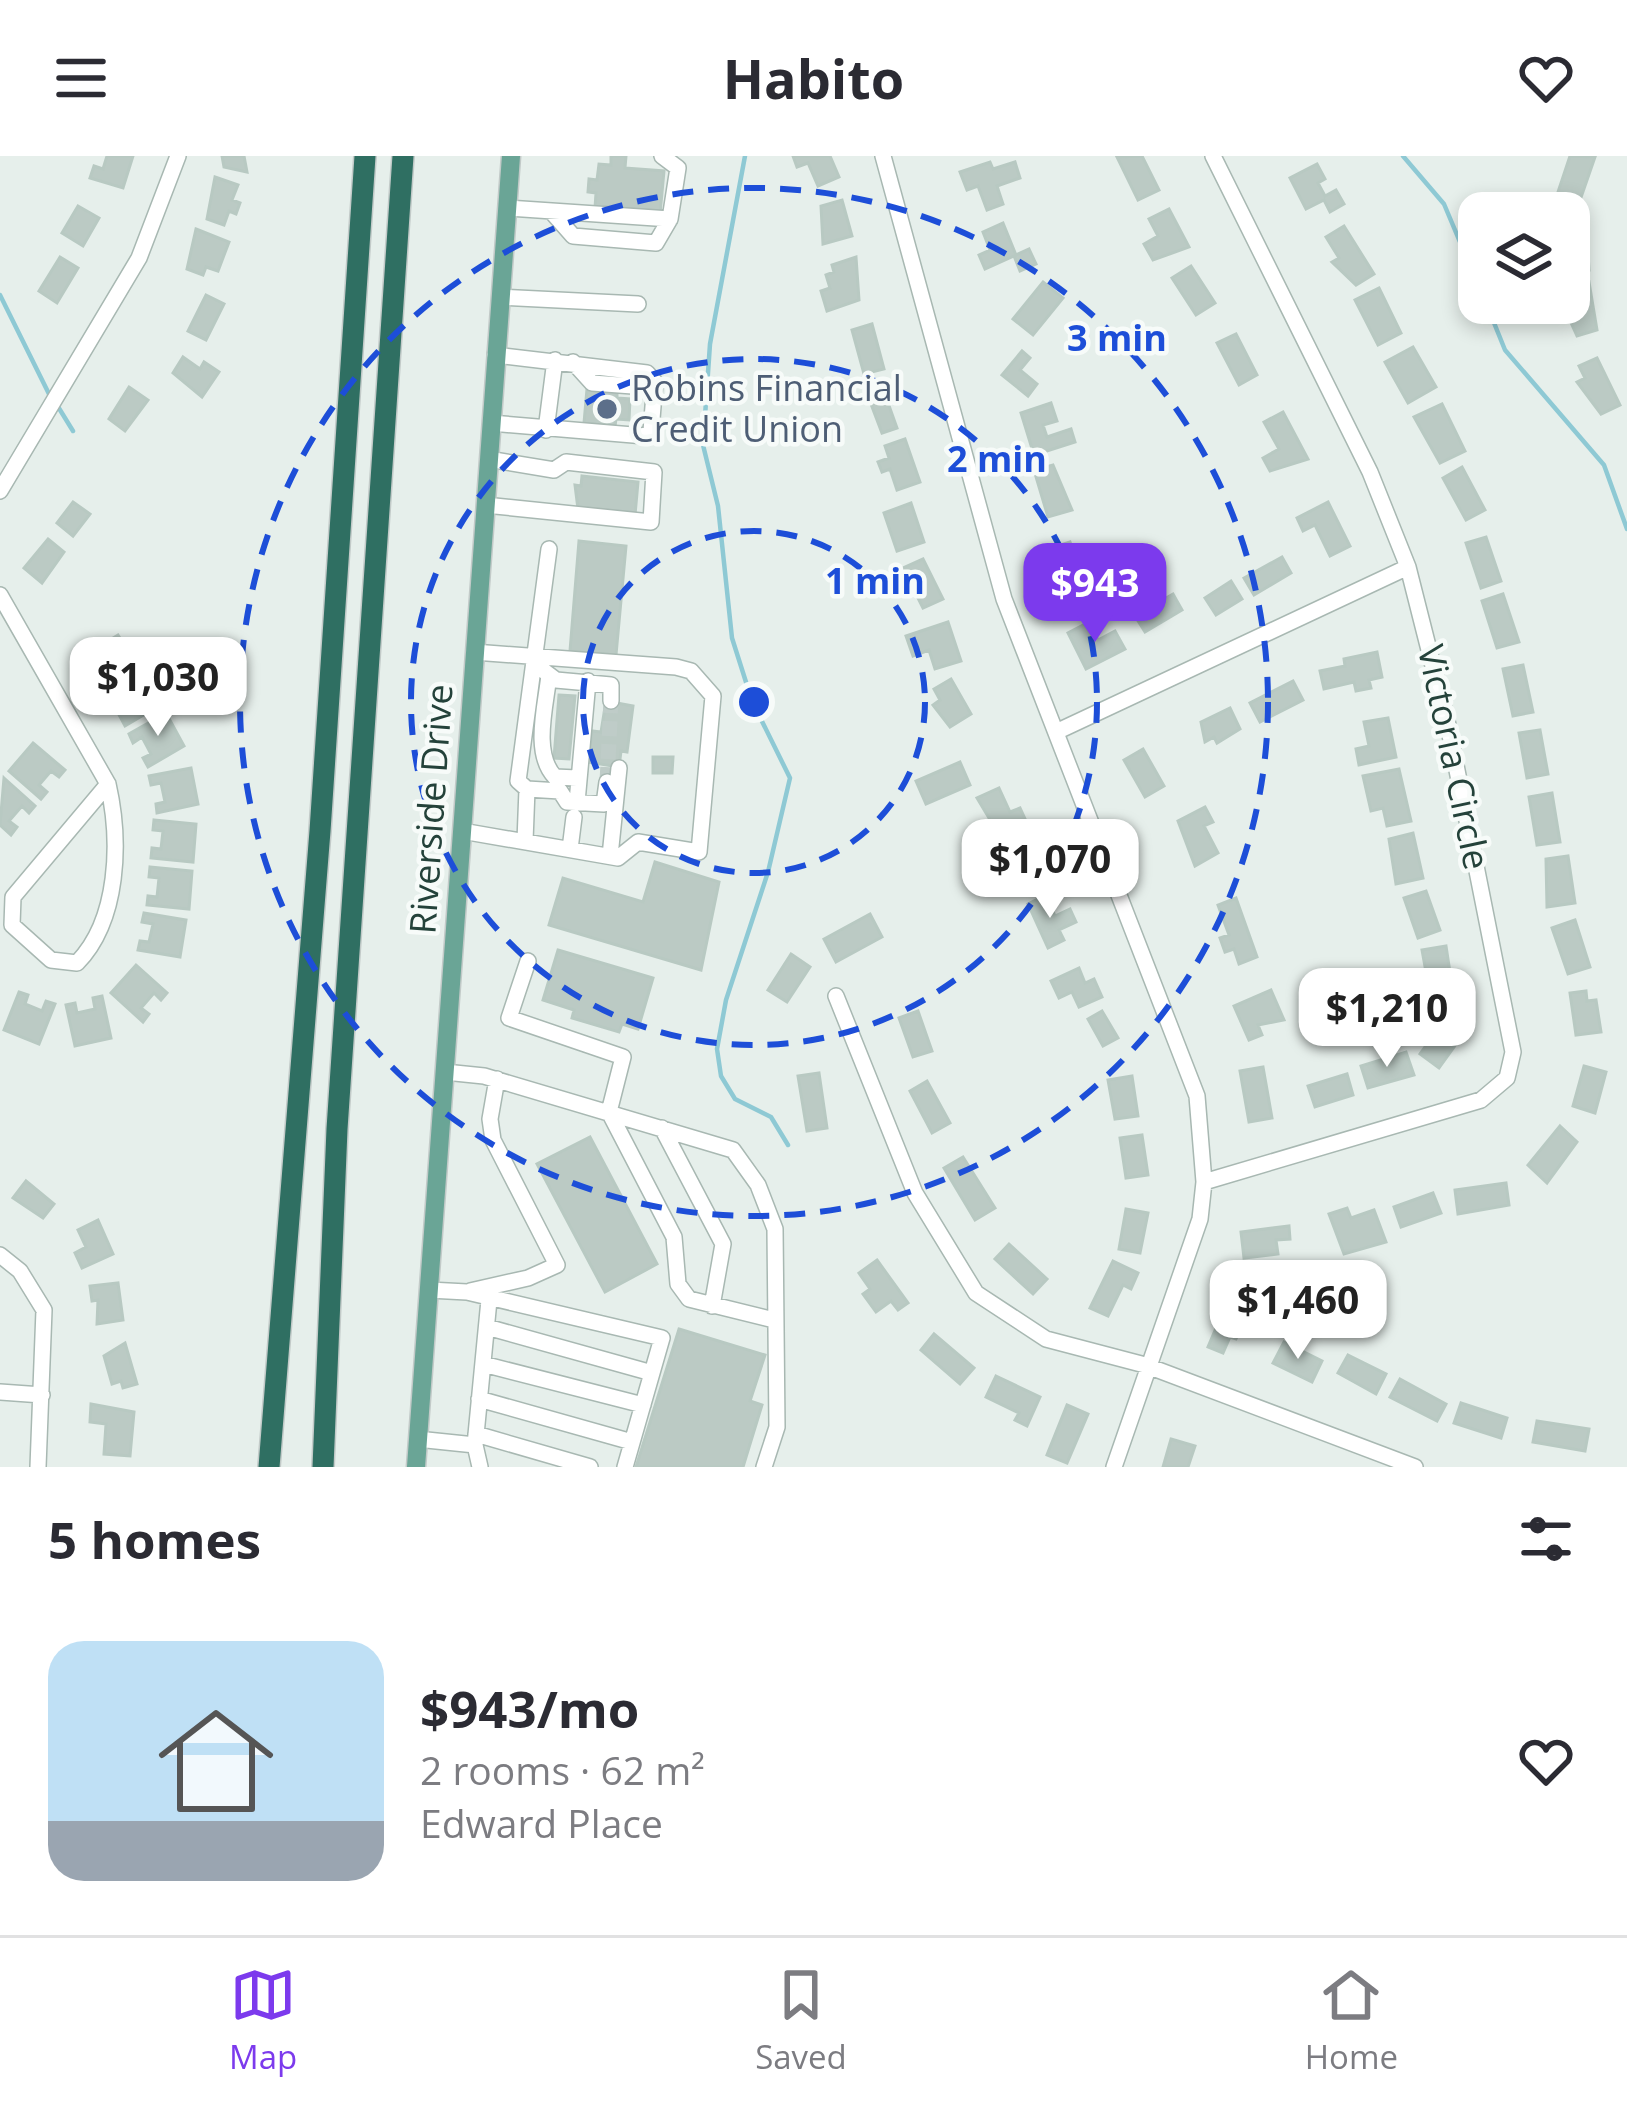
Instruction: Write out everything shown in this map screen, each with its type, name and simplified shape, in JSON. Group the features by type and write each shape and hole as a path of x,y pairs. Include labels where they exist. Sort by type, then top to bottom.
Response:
{"highway":[{"path":"268,1467 320,831 365,156"},
{"path":"322,1467 338,1129 403,156"}],"main road":[{"name":"Riverside Drive","path":"416,1467 511,156"}],"street":[{"path":"0,491 140,258 178,156"},
{"path":"507,208 670,219 678,168 662,156"},
{"path":"883,156 1004,599 1182,1047 1197,1096 1204,1182 1190,1258 1145,1365 1114,1467"},
{"name":"Victoria Circle","path":"1204,1182 1481,1100 1507,1078 1512,1036 1429,638 1408,567 1370,472 1213,156"},
{"path":"500,297 638,304"},
{"path":"490,423 645,436 651,431 655,391 592,383 578,368 555,360 495,355"},
{"path":"546,430 555,360"},
{"path":"485,505 651,522 654,472 566,462 554,470 488,459"},
{"path":"549,549 518,781 527,789 560,791 576,809 604,803 613,775 610,856"},
{"path":"1056,732 1408,567"},
{"path":"0,595 108,784 113,803 108,914 97,944 77,963 51,960 12,926 14,898 108,784"},
{"path":"462,831 618,858 638,842 699,852 713,695 692,671 676,667 474,652"},
{"path":"538,657 549,675 542,739 547,769 555,777 577,778"},
{"path":"549,675 611,685 610,701"},
{"path":"570,849 588,681"},
{"path":"525,841 527,789"},
{"path":"528,961 509,1018 623,1057 609,1112 674,1237 678,1284 689,1299 774,1320"},
{"path":"836,996 919,1201 960,1274 1010,1320 1046,1339 1145,1365 1414,1467"},
{"path":"445,1072 496,1079 733,1150 758,1185 775,1229 777,1427 764,1467"},
{"path":"429,1290 467,1292 528,1278 557,1264 493,1140 490,1120 496,1079"},
{"path":"662,1128 722,1244 712,1306"},
{"path":"0,1255 20,1271 44,1310 38,1467"},
{"path":"467,1292 662,1338 625,1467"},
{"path":"480,1467 475,1439 489,1300"},
{"path":"487,1327 652,1372"},
{"path":"483,1364 643,1406"},
{"path":"0,1392 41,1395"},
{"path":"479,1399 632,1442"},
{"path":"417,1439 475,1439 590,1467"}],"building":[{"path":"107,156 133,156 123,188 90,178 94,166 103,169"},
{"path":"222,156 244,156 247,172 224,167"},
{"path":"611,156 626,156 625,168 664,171 660,214 595,208 596,193 588,192 589,179 597,180 599,164 611,165"},
{"path":"793,156 830,156 839,177 818,186 808,163 797,167"},
{"path":"1142,156 1159,190 1138,200 1117,157"},
{"path":"1570,156 1595,157 1583,192 1558,192"},
{"path":"990,162 993,169 1015,162 1020,178 997,186 1003,204 987,210 978,186 967,190 960,172"},
{"path":"1317,164 1325,179 1318,183 1325,196 1336,190 1344,204 1330,212 1324,200 1306,209 1290,178"},
{"path":"215,177 238,185 232,200 240,203 236,214 229,211 224,225 207,219"},
{"path":"842,200 852,236 823,244 821,206"},
{"path":"78,206 99,218 83,246 62,233"},
{"path":"1169,209 1189,247 1153,260 1144,244 1158,236 1149,219"},
{"path":"1003,223 1016,255 1029,249 1036,264 1020,271 1014,256 985,269 979,255 990,250 983,232"},
{"path":"1344,226 1374,274 1356,285 1332,262 1339,258 1326,237"},
{"path":"196,229 229,242 218,271 206,267 203,275 187,269"},
{"path":"60,257 78,268 57,303 39,291"},
{"path":"856,257 859,300 827,311 821,291 830,288 826,275 834,272 832,265"},
{"path":"1191,266 1215,303 1196,315 1172,278"},
{"path":"1043,282 1063,298 1033,335 1013,319"},
{"path":"1379,288 1401,333 1378,345 1355,300"},
{"path":"1590,288 1597,330 1577,336 1572,324 1590,324"},
{"path":"206,295 224,304 206,340 188,331"},
{"path":"872,324 884,369 864,374 852,330"},
{"path":"1236,334 1257,375 1239,385 1217,343"},
{"path":"1413,347 1436,387 1408,403 1385,362"},
{"path":"1022,351 1030,358 1020,370 1037,384 1028,396 1002,375"},
{"path":"183,357 200,369 204,362 219,372 202,397 173,373"},
{"path":"1597,358 1620,405 1601,414 1577,382 1585,378 1579,366"},
{"path":"888,383 894,398 887,400 897,428 882,433 866,391"},
{"path":"129,387 148,400 125,431 109,419"},
{"name":"Robins Financial Credit Union","path":"587,389 617,392 617,398 630,399 629,420 616,419 615,426 584,423"},
{"path":"1051,403 1057,421 1043,425 1047,437 1071,429 1075,442 1034,455 1021,413"},
{"path":"1442,404 1465,451 1440,463 1414,417"},
{"path":"1283,412 1308,459 1270,471 1263,458 1279,449 1264,422"},
{"path":"905,439 920,482 897,490 890,469 882,472 878,462 889,458 885,446"},
{"path":"1053,465 1072,510 1048,517 1034,470"},
{"path":"1462,467 1485,510 1466,520 1443,478"},
{"path":"582,476 638,482 635,515 578,509 575,485 581,486"},
{"path":"73,502 90,514 73,536 57,523"},
{"path":"1328,502 1350,546 1330,556 1315,525 1303,531 1297,518"},
{"path":"911,503 924,542 897,551 884,513"},
{"path":"1486,537 1501,581 1481,588 1466,543"},
{"path":"48,539 64,552 42,583 24,568"},
{"path":"579,541 626,546 616,655 570,651"},
{"path":"1070,542 1077,564 1088,560 1096,584 1065,595 1049,549"},
{"path":"1282,557 1291,573 1254,595 1244,578"},
{"path":"923,559 943,599 923,608 903,568"},
{"path":"1231,581 1242,599 1216,615 1205,598"},
{"path":"1173,594 1182,610 1145,632 1135,616"},
{"path":"1503,594 1519,642 1497,648 1482,601"},
{"path":"948,622 961,661 935,669 929,650 913,656 906,636"},
{"path":"1089,622 1098,640 1115,631 1125,649 1086,669 1068,633"},
{"path":"118,635 138,666 101,688 96,680 104,675 95,659 86,664 82,657"},
{"path":"1377,652 1382,677 1369,680 1371,688 1356,691 1354,682 1324,689 1320,671 1345,666 1344,659"},
{"path":"1523,665 1533,712 1513,716 1503,669"},
{"path":"134,679 152,710 125,726 108,694"},
{"path":"951,679 971,714 950,727 933,705 940,700 934,689"},
{"path":"1293,681 1303,700 1260,722 1250,703"},
{"path":"559,695 575,696 569,759 554,758"},
{"path":"606,701 633,706 627,752 621,751 619,767 588,762 592,731 601,732"},
{"path":"1230,708 1240,729 1217,743 1214,737 1205,742 1201,722"},
{"path":"166,713 184,746 148,767 143,758 151,754 142,737 133,743 129,734"},
{"path":"1388,718 1396,757 1359,765 1356,749 1369,746 1364,722"},
{"path":"1540,730 1548,774 1527,778 1519,733"},
{"path":"33,743 65,770 59,777 51,771 39,785 47,792 41,799 9,771"},
{"path":"1143,749 1164,786 1145,797 1124,760"},
{"path":"653,757 673,757 672,773 653,773"},
{"path":"960,762 970,785 926,804 916,781"},
{"path":"191,768 198,804 157,813 156,804 165,802 161,783 151,785 149,776"},
{"path":"1399,769 1411,821 1387,826 1383,808 1371,811 1363,776"},
{"path":"4,778 35,806 29,813 22,806 9,821 17,827 11,835 0,825"},
{"path":"999,788 1010,812 1020,808 1026,821 998,833 977,798"},
{"path":"1552,793 1560,842 1537,845 1529,797"},
{"path":"1205,807 1213,822 1204,826 1218,853 1195,866 1178,821"},
{"path":"154,820 196,824 193,862 151,858 152,848 161,849 163,831 153,830"},
{"path":"1038,833 1057,876 1036,885 1018,842"},
{"path":"1413,833 1423,878 1396,884 1389,839"},
{"path":"1568,856 1575,903 1547,907 1546,859"},
{"path":"655,862 719,882 701,970 549,925 563,878 643,902"},
{"path":"150,867 192,871 189,909 147,905 148,896 157,897 159,878 149,877"},
{"path":"1426,891 1440,930 1418,938 1404,898"},
{"path":"1046,895 1055,916 1070,909 1076,922 1059,930 1064,940 1048,948 1028,904"},
{"path":"1236,898 1257,957 1239,964 1234,949 1225,952 1220,938 1229,935 1218,905"},
{"path":"144,913 186,920 180,957 138,950 140,941 149,942 153,924 142,922"},
{"path":"870,914 882,937 836,962 824,939"},
{"path":"1575,920 1590,967 1568,974 1552,928"},
{"path":"1446,946 1454,999 1430,1002 1419,973 1426,972 1422,950"},
{"path":"558,950 653,978 638,1029 622,1024 619,1032 572,1018 574,1010 543,1000"},
{"path":"791,954 810,967 787,1002 768,990"},
{"path":"136,965 167,993 161,1000 154,993 141,1008 149,1014 143,1022 111,993"},
{"path":"1079,968 1085,983 1094,979 1102,997 1079,1007 1072,992 1059,998 1051,981"},
{"path":"1271,990 1284,1020 1258,1025 1262,1035 1249,1040 1234,1006"},
{"path":"1586,991 1587,1001 1596,1000 1601,1032 1576,1035 1570,993"},
{"path":"19,992 28,995 25,1004 42,1011 46,1001 55,1004 39,1044 4,1030"},
{"path":"102,996 111,1038 75,1046 66,1005 75,1003 77,1013 95,1009 93,998"},
{"path":"918,1011 932,1051 913,1057 899,1018"},
{"path":"1102,1011 1118,1038 1103,1046 1088,1019"},
{"path":"1440,1026 1459,1040 1439,1068 1420,1054"},
{"path":"1406,1052 1414,1075 1368,1088 1361,1066"},
{"path":"1584,1066 1606,1072 1595,1113 1573,1106"},
{"path":"1263,1067 1272,1118 1249,1122 1240,1071"},
{"path":"819,1073 827,1128 807,1131 798,1076"},
{"path":"1347,1074 1353,1095 1315,1107 1308,1086"},
{"path":"1132,1076 1138,1116 1115,1119 1108,1080"},
{"path":"927,1081 950,1123 932,1133 910,1091"},
{"path":"1560,1126 1577,1142 1547,1183 1528,1165"},
{"path":"1142,1135 1148,1175 1126,1178 1120,1138"},
{"path":"590,1137 657,1264 605,1292 537,1164"},
{"path":"963,1157 995,1208 975,1220 944,1168"},
{"path":"26,1181 54,1204 43,1218 13,1198"},
{"path":"1506,1183 1509,1205 1458,1214 1455,1190"},
{"path":"1433,1193 1441,1213 1401,1227 1394,1207"},
{"path":"1347,1208 1351,1218 1374,1210 1386,1242 1344,1254 1329,1214"},
{"path":"1126,1209 1148,1213 1140,1253 1119,1249"},
{"path":"98,1220 113,1254 82,1268 75,1253 86,1247 78,1230"},
{"path":"1289,1226 1290,1239 1276,1240 1278,1254 1244,1258 1241,1232"},
{"path":"1009,1244 1047,1279 1033,1294 995,1259"},
{"path":"877,1260 908,1303 898,1310 891,1301 876,1312 863,1294 870,1289 859,1273"},
{"path":"1113,1261 1138,1273 1131,1289 1123,1285 1108,1316 1090,1308"},
{"path":"118,1283 123,1320 97,1324 98,1300 92,1301 90,1286"},
{"path":"1233,1288 1254,1297 1236,1339 1230,1337 1223,1353 1208,1347"},
{"path":"679,1329 765,1355 750,1401 762,1405 743,1467 636,1467"},
{"path":"934,1334 974,1368 960,1384 921,1350"},
{"path":"1284,1342 1322,1361 1312,1382 1273,1363"},
{"path":"125,1343 137,1384 123,1388 121,1381 112,1384 104,1356"},
{"path":"1348,1355 1386,1374 1376,1394 1338,1373"},
{"path":"996,1376 1040,1397 1027,1426 1015,1420 1019,1413 986,1397"},
{"path":"1400,1379 1446,1404 1437,1421 1390,1397"},
{"path":"1461,1403 1507,1418 1501,1438 1454,1423"},
{"path":"91,1404 134,1412 130,1456 104,1454 106,1424 90,1422"},
{"path":"1067,1405 1088,1414 1067,1463 1047,1455"},
{"path":"1537,1421 1589,1429 1585,1451 1533,1442"},
{"path":"1171,1439 1195,1446 1188,1467 1163,1467"}],"waterway":[{"path":"745,156 710,344 703,445 718,506 732,638 752,701 790,778 768,872 726,1000 717,1049 721,1076 735,1099 771,1117 788,1145"},
{"path":"1403,156 1444,204 1458,237"},
{"path":"0,295 50,396"},
{"path":"1494,324 1505,350 1604,465 1627,529"},
{"path":"57,405 73,431"}],"tunnel":[{"path":"607,782 611,701"}],"place":[{"name":"Robins Financial Credit Union","path":"607,409"}]}
